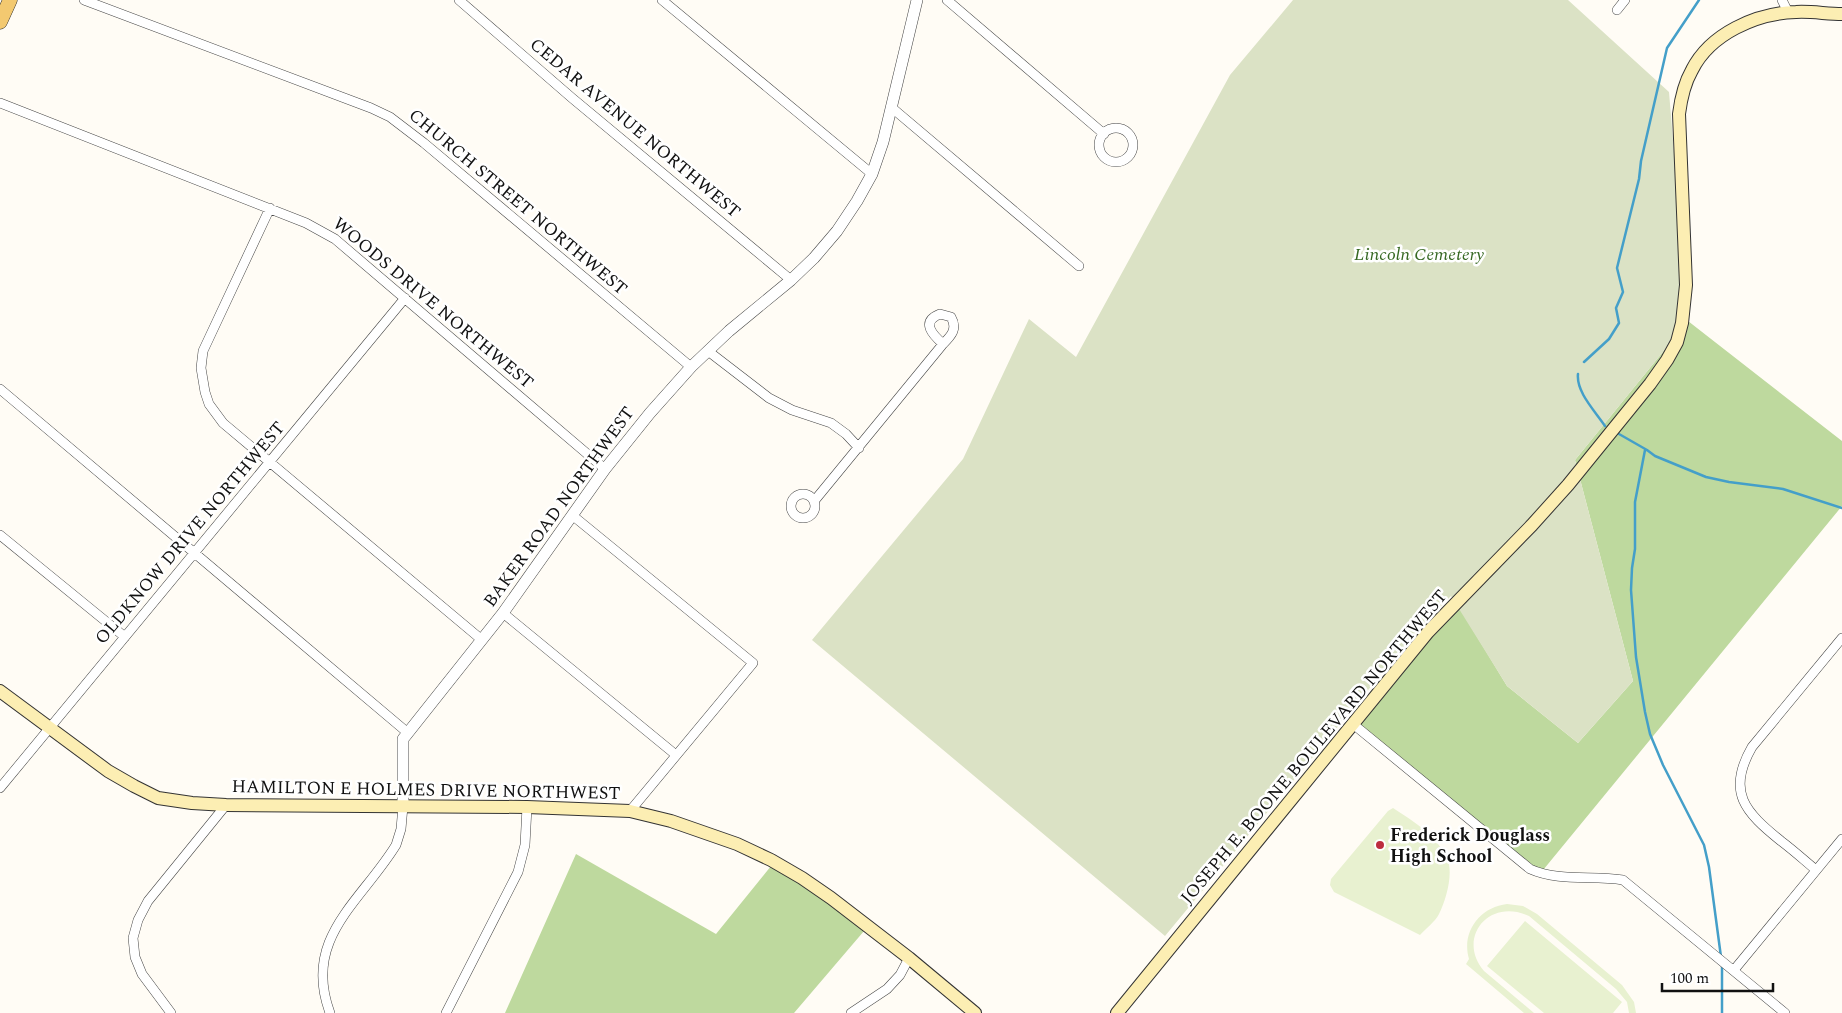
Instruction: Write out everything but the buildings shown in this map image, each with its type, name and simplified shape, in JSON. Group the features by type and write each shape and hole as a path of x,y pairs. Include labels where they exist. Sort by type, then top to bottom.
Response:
{"main road":[{"path":"0,22 10,0"},
{"name":"JOSEPH E. BOONE BOULEVARD NORTHWEST","path":"1117,1013 1428,632 1532,525 1568,485 1650,384 1667,360 1677,342 1682,323 1686,285 1679,114 1683,90 1692,69 1704,52 1718,39 1737,27 1757,19 1788,12 1842,14"},
{"name":"HAMILTON E HOLMES DRIVE NORTHWEST","path":"0,691 108,770 158,798 226,805 527,807 630,811 704,831 771,860 802,878 909,958 975,1013"}],"street":[{"name":"CHURCH STREET NORTHWEST","path":"84,0 372,108 390,117 424,143 691,367"},
{"name":"CEDAR AVENUE NORTHWEST","path":"459,0 579,104 791,280"},
{"path":"662,0 872,174"},
{"name":"BAKER ROAD NORTHWEST","path":"330,1013 323,988 322,973 325,950 334,930 396,845 401,829 404,806 403,739 503,613 605,469 650,413 691,367 814,258 858,202 872,174 883,142 917,0"},
{"path":"947,0 1104,134"},
{"path":"1617,10 1625,0"},
{"path":"1782,0 1788,12"},
{"name":"WOODS DRIVE NORTHWEST","path":"0,103 270,208 306,223 335,239 605,469"},
{"path":"891,107 1079,266"},
{"path":"270,208 203,351 201,368 205,392 216,414 223,423 482,640"},
{"name":"OLDKNOW DRIVE NORTHWEST","path":"0,788 405,298"},
{"path":"815,500 943,344"},
{"path":"708,351 769,398 792,410 831,423 846,434 859,448"},
{"path":"0,389 408,733"},
{"path":"572,515 753,662 630,811"},
{"path":"0,535 125,637"},
{"path":"503,613 676,755"},
{"path":"1816,870 1758,823 1748,812 1742,799 1740,773 1752,747 1842,638"},
{"path":"1353,724 1530,869 1542,875 1554,877 1609,877 1623,880 1784,1013"},
{"path":"171,1013 142,974 135,957 133,938 138,920 148,901 226,805"},
{"path":"446,1013 518,872 525,845 527,807"},
{"path":"1734,970 1842,839"},
{"path":"851,1013 887,989 900,975 909,958"}],"green space":[{"name":"Lincoln Cemetery","path":"1293,0 1568,0 1669,92 1688,321 1575,460 1633,681 1578,743 1507,686 1451,596 1421,626 1165,936 812,640 963,459 1029,319 1076,357 1230,75"},
{"path":"1688,321 1842,441 1842,506 1539,875 1358,725 1432,635 1459,607 1507,686 1578,743 1633,681 1575,460"},
{"path":"1393,808 1416,823 1437,842 1449,864 1448,886 1442,908 1435,920 1420,935 1334,892 1330,885 1331,879 1388,811"},
{"path":"576,854 716,934 771,866 870,924 794,1013 505,1013"},
{"path":"1507,904 1523,906 1537,914 1622,985 1634,1002 1636,1013 1629,1013 1627,1002 1616,989 1529,916 1514,912 1501,912 1490,916 1481,924 1475,934 1474,946 1476,958 1484,971 1534,1013 1524,1013 1466,964 1469,959 1468,939 1475,922 1489,910"},
{"path":"1525,921 1622,1002 1613,1013 1544,1013 1487,966"}],"waterway":[{"path":"1584,362 1609,339 1619,323 1616,308 1623,292 1617,268 1639,179 1641,161 1667,48 1699,0"},
{"path":"1578,374 1578,381 1583,394 1605,426"},
{"path":"1619,434 1655,456 1706,477 1783,489 1842,508"},
{"path":"1647,450 1645,450 1635,502 1635,549 1631,590 1636,657 1650,734 1663,765 1704,845 1709,867 1721,957"},
{"path":"1722,965 1722,1013"}],"place":[{"name":"Frederick Douglass High School","path":"1380,845"}]}
